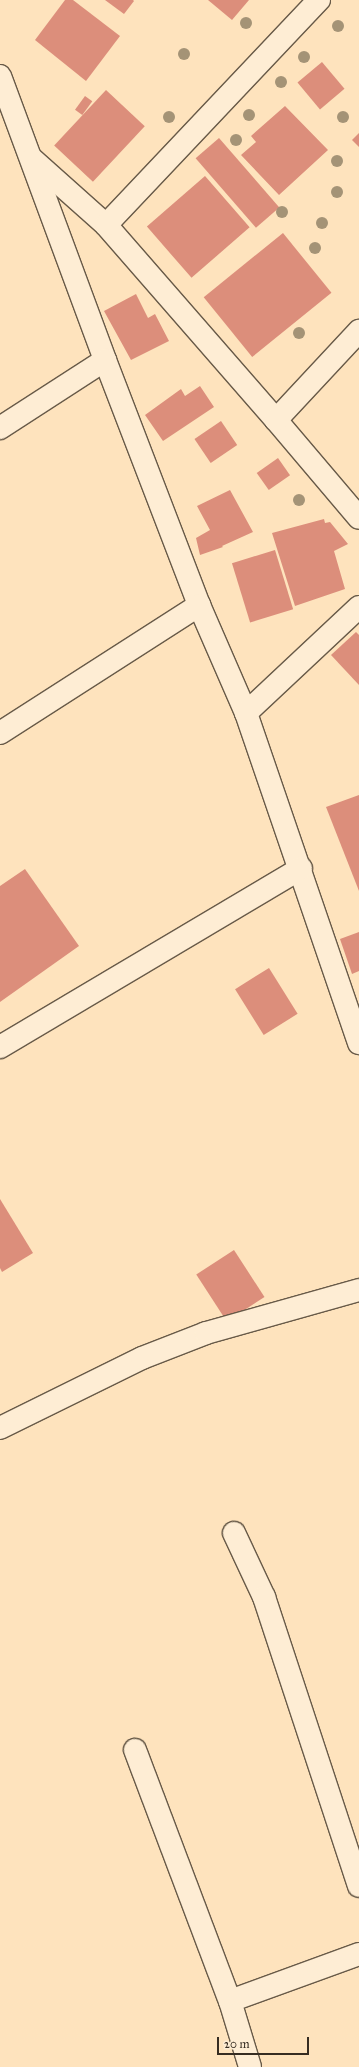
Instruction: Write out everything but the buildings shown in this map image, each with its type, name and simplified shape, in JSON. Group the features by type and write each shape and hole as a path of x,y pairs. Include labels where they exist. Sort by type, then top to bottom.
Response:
{"street":[{"path":"106,225 319,0"},
{"path":"0,76 105,360 199,605 246,713 359,1043"},
{"path":"30,157 106,225 276,420 359,518"},
{"path":"276,420 359,331"},
{"path":"0,428 105,360"},
{"path":"0,733 199,605"},
{"path":"246,713 359,607"},
{"path":"0,1047 300,868"},
{"path":"0,1428 142,1358 206,1333 359,1290"},
{"path":"234,1533 264,1597 359,1886"},
{"path":"135,1750 230,2001 250,2067"},
{"path":"230,2001 359,1954"}]}
